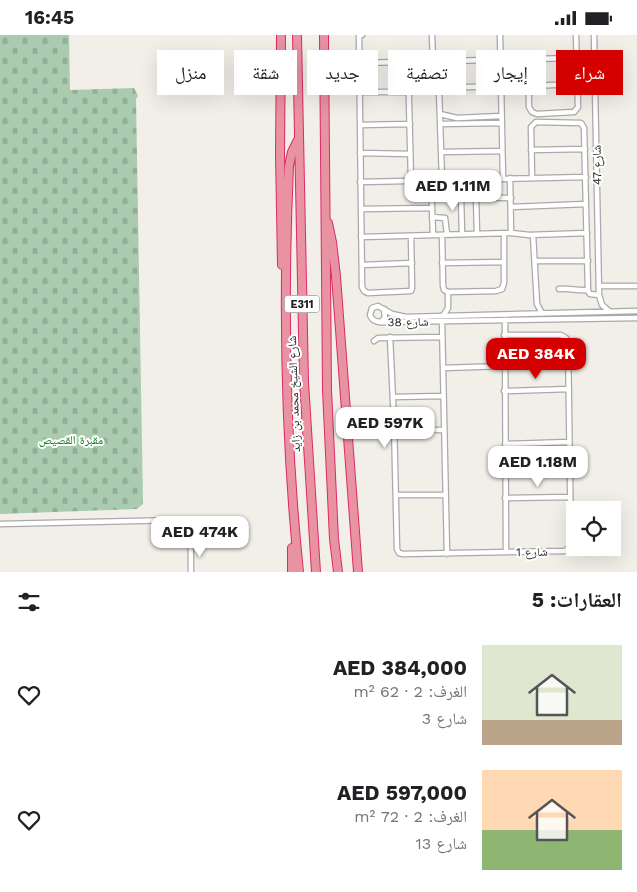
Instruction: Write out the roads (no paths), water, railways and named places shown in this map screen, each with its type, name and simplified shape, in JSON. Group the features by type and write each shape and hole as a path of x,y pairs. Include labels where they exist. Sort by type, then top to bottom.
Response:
{"highway":[{"path":"280,35 280,233 286,310"},
{"name":"شارع الشيخ محمد بن زايد","path":"297,35 304,382 316,572"},
{"name":"E311","path":"324,35 327,390 334,539 338,572"},
{"path":"299,139 292,152 289,166 286,310 287,397 293,516 299,572"},
{"path":"324,210 335,259 358,572"},
{"path":"292,572 293,516"}],"street":[{"path":"359,50 359,35 362,35"},
{"path":"432,35 434,50"},
{"path":"500,35 500,50"},
{"path":"576,35 576,50"},
{"name":"شارع 47","path":"591,312 597,305 599,295 594,35"},
{"path":"359,95 362,287 366,293 411,291 412,236"},
{"path":"409,95 411,181"},
{"path":"439,95 442,180"},
{"path":"501,95 503,179"},
{"path":"529,95 529,107 532,112 537,114 574,112 577,109 577,95"},
{"path":"440,114 457,118 501,116"},
{"path":"532,178 531,127 536,122 582,123 584,126 585,149 588,290 590,294 599,295 602,305 609,311"},
{"path":"440,124 502,123"},
{"path":"360,125 410,124"},
{"path":"531,150 585,149"},
{"path":"441,152 502,151"},
{"path":"360,153 410,154"},
{"path":"360,182 586,177"},
{"path":"510,178 511,233"},
{"path":"431,180 433,235"},
{"path":"462,234 459,197 511,198"},
{"path":"476,197 477,234"},
{"path":"511,207 586,205"},
{"path":"361,209 432,208"},
{"path":"432,217 445,218 442,263 443,288 448,292 499,290 503,286 504,233"},
{"path":"361,237 587,233"},
{"path":"533,235 537,304 542,313"},
{"path":"534,261 588,261"},
{"path":"442,263 504,262"},
{"path":"362,265 412,263"},
{"path":"599,286 637,286"},
{"path":"559,289 588,290"},
{"path":"447,553 442,337 443,318 448,308 448,292"},
{"path":"532,313 537,304"},
{"name":"شارع 38","path":"637,311 453,315 443,318 380,322 372,319 370,310 378,305 392,314 402,317 443,318 503,320 637,318"},
{"path":"448,308 453,315"},
{"path":"380,322 385,318 384,309"},
{"path":"503,320 506,552"},
{"name":"شارع 1","path":"396,495 397,549 399,553 562,551 570,548 568,342 566,337 561,335 504,335"},
{"path":"374,341 376,338 390,337 442,337"},
{"path":"390,337 396,495 445,495"},
{"path":"443,368 504,367"},
{"path":"504,391 569,389"},
{"path":"393,397 443,396"},
{"path":"394,422 400,429 408,431"},
{"path":"394,439 400,433 408,431 444,430"},
{"path":"505,444 569,442"},
{"path":"505,498 570,497"},
{"path":"0,524 178,520 188,525 191,532 191,572"}],"park label":[{"name":"مقبرة القصيص","path":"71,440"}]}
